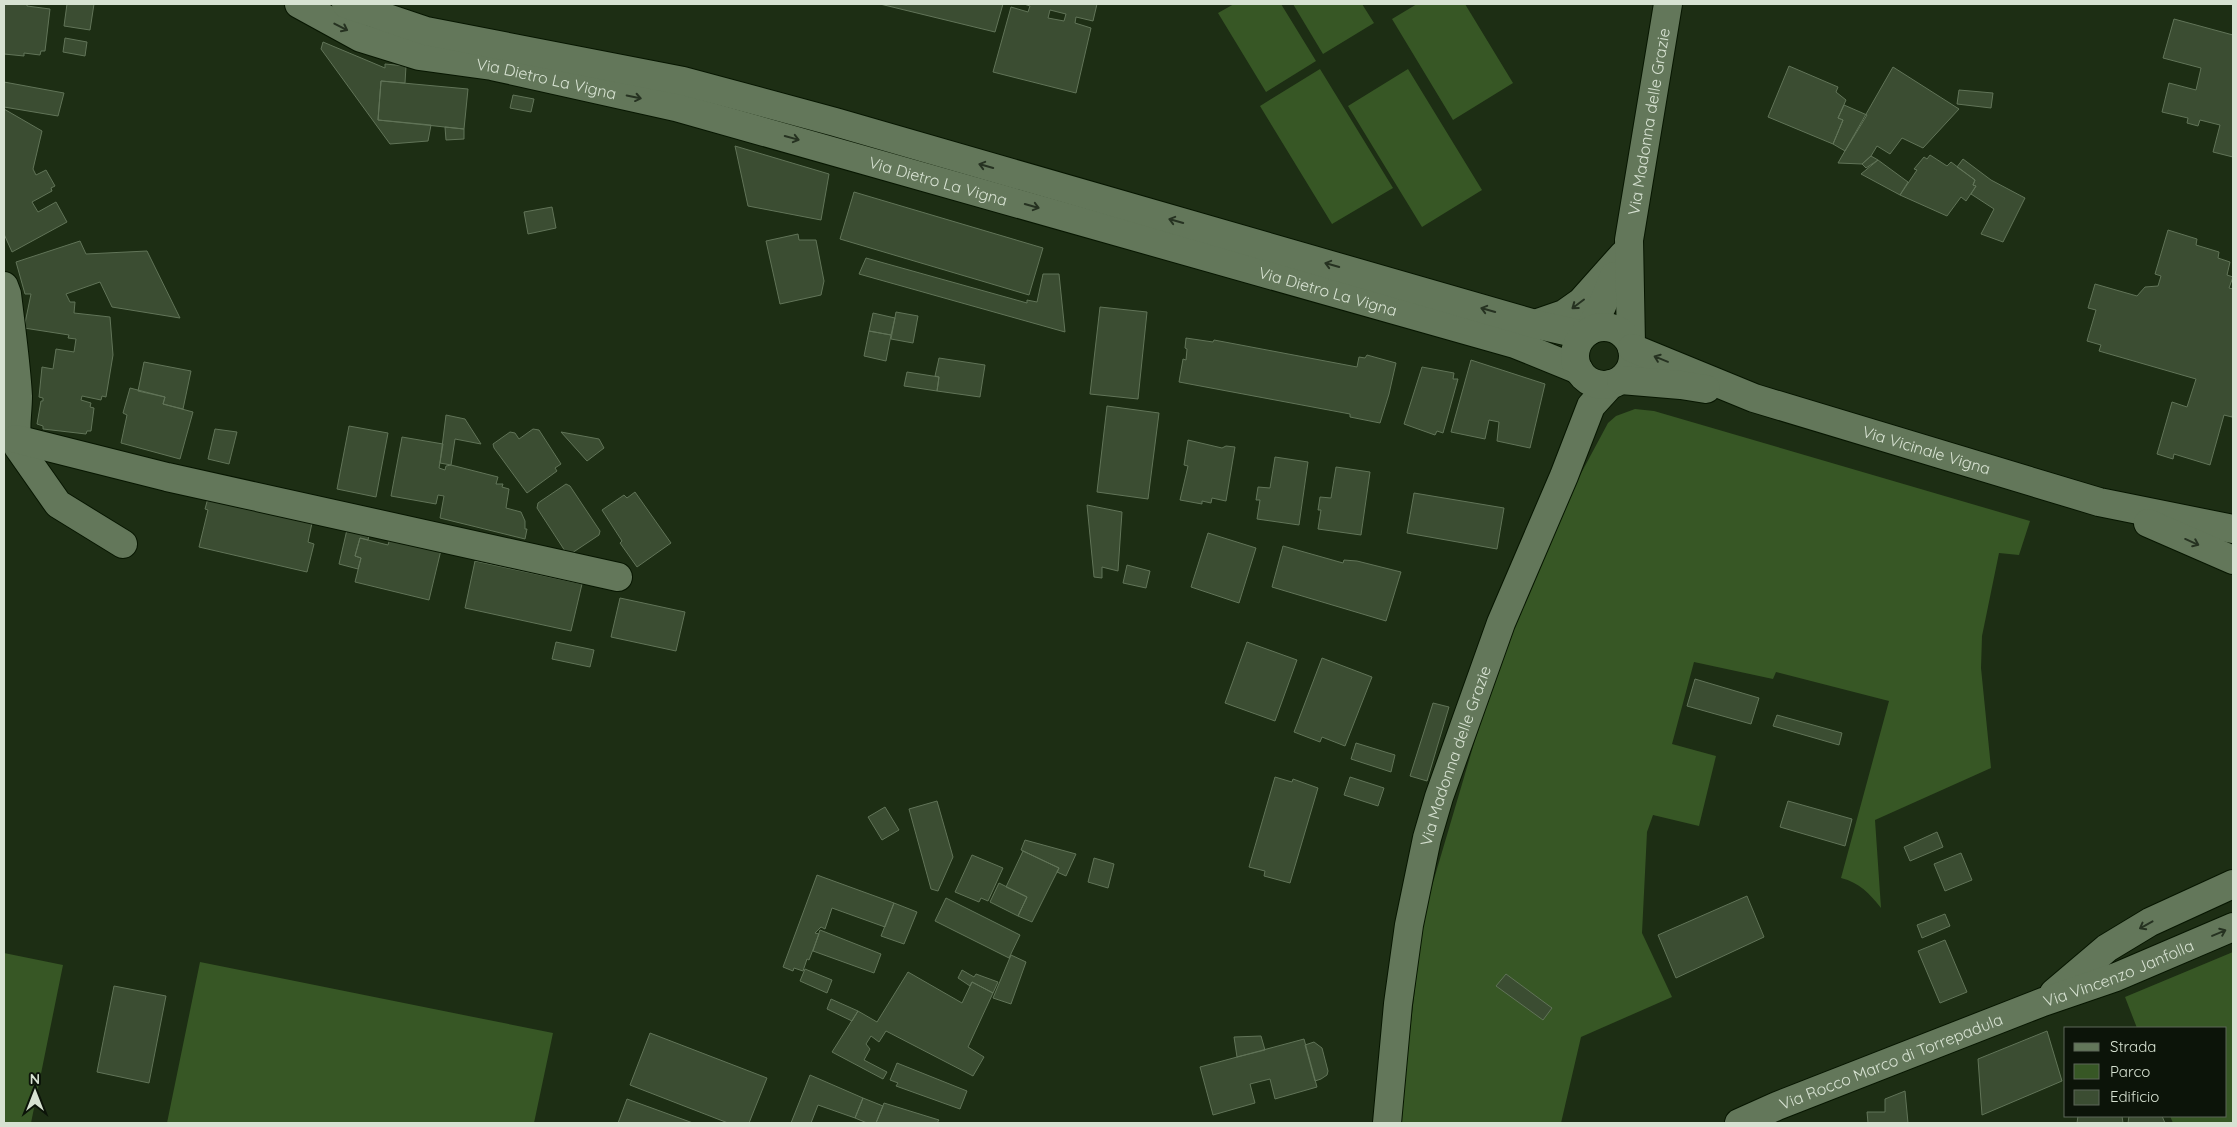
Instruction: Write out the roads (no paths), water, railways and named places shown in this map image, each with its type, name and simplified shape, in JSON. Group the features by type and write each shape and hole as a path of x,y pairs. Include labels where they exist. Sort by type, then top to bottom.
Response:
{"street":[{"name":"Via Dietro La Vigna","path":"299,4 362,38 419,56 492,66 676,106 1515,344 1599,378"},
{"name":"Via Dietro La Vigna","path":"346,4 426,31 683,81 835,122 1535,324 1586,333"},
{"name":"Via Madonna delle Grazie","path":"1631,346 1626,248 1668,4"},
{"path":"1535,324 1564,314 1582,302 1626,248"},
{"name":"Via Madonna delle Grazie","path":"1586,333 1602,306 1626,248"},
{"path":"4,286 7,294 14,350 18,398 16,440 18,447 58,504 123,544"},
{"path":"1601,327 1611,328 1623,334 1631,346 1632,364 1630,370 1599,378 1575,352 1586,333 1601,327"},
{"name":"Via Vicinale Vigna","path":"1631,346 1754,398 2099,502 2233,529"},
{"name":"Via Vicinale Vigna","path":"1599,378 1681,385 1754,398"},
{"name":"Via Madonna delle Grazie","path":"1387,1123 1408,933 1427,838 1501,623 1564,476 1591,406 1599,378"},
{"path":"16,440 176,479 618,577"},
{"name":"Via Vicinale Vigna","path":"2099,502 2233,560"},
{"path":"2190,903 2233,873"},
{"name":"Via Vincenzo Janfolla","path":"2043,1002 2107,948 2150,922 2233,884"},
{"name":"Via Vincenzo Janfolla","path":"2043,1002 2116,977 2233,927"},
{"name":"Via Rocco Marco di Torrepadula","path":"1740,1123 1777,1106 2043,1002"}]}
